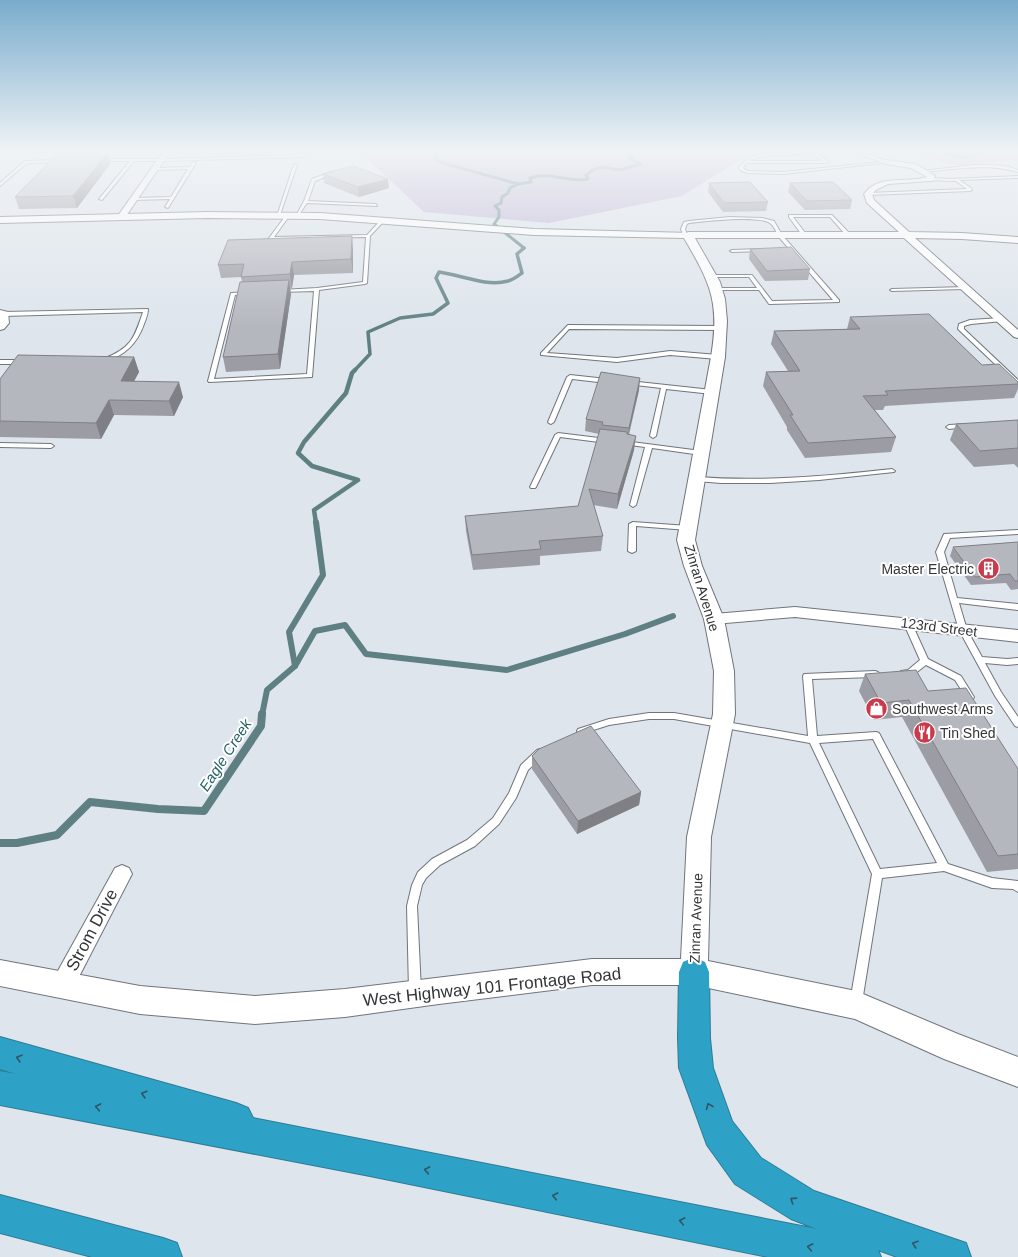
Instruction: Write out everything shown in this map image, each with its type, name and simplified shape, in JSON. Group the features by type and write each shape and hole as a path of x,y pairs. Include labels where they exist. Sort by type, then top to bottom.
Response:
{"highway":[{"path":"694,972 694,1038 696,1068 719,1133 748,1171 804,1206 952,1257"},
{"path":"0,1053 370,1158"},
{"path":"0,1088 370,1158 862,1257"},
{"path":"0,1214 163,1257"},
{"path":"0,1227 148,1257"}],"street":[{"path":"121,216 125,211"},
{"path":"880,211 964,288 1018,335"},
{"path":"0,220 121,216 288,215 384,220 481,229 534,232 686,235 848,234 962,236 1018,240"},
{"name":"Zinran Avenue","path":"686,235 713,283 719,298 721,328 718,357 686,540 693,566 714,619 724,671 724,714 699,837 694,972"},
{"path":"0,327 4,323 2,313"},
{"name":"123rd Street","path":"714,619 795,612 860,618 1018,637"},
{"name":"Strom Drive","path":"62,986 122,874"},
{"name":"West Highway 101 Frontage Road","path":"0,973 140,1000 255,1010 345,1003 415,993 592,972 694,972 856,1005 954,1048 1018,1072"}],"lane":[{"path":"288,215 289,211"},
{"path":"294,211 288,215 271,238 368,236"},
{"path":"804,234 790,216 831,216 848,234"},
{"path":"686,235 683,229 685,223 689,222 744,219 769,220 791,249 837,301 771,303 750,276 713,283"},
{"path":"271,292 317,289 365,283 368,236 384,220"},
{"path":"784,249 791,249"},
{"path":"732,251 769,250"},
{"path":"713,283 760,289"},
{"path":"892,290 964,288"},
{"path":"256,293 233,294 211,381 310,376 317,289"},
{"path":"2,313 146,310 138,337 121,354 95,362"},
{"path":"1001,320 970,322 961,326 961,329 1018,383"},
{"path":"718,357 670,354 617,360 543,354 568,327 721,328"},
{"path":"0,362 29,362"},
{"path":"10,368 15,362"},
{"path":"551,422 570,377 618,382"},
{"path":"625,383 712,392"},
{"path":"653,436 664,387"},
{"path":"949,427 972,425"},
{"path":"533,487 558,434 611,441"},
{"path":"619,442 701,453"},
{"path":"0,445 51,446"},
{"path":"633,506 649,446"},
{"path":"697,479 728,482 823,479 892,471"},
{"path":"632,551 633,524 688,528"},
{"path":"1018,532 948,536 940,552 963,630 998,694 1018,724"},
{"path":"954,600 1018,607"},
{"path":"908,624 925,661 958,678 974,703"},
{"path":"980,660 1007,662 1018,661"},
{"path":"856,1005 877,874 813,740 807,676 910,673 925,661"},
{"path":"570,736 609,722 649,716 674,716 813,740 876,735 944,867"},
{"path":"415,993 412,906 417,885 422,875 436,862 471,843 496,821 513,795 524,768 543,750 549,747"},
{"path":"877,874 944,867 992,883 1018,886"}],"shaded area":[{"path":"423,211 610,211 549,223"}],"building":[{"path":"352,236 351,259 292,262 290,274 241,277 244,264 218,265 228,240"},
{"path":"791,247 810,269 767,271 750,249"},
{"path":"289,280 278,354 223,357 240,282"},
{"path":"929,314 982,365 999,364 1018,382 1018,384 885,391 888,395 863,396 896,437 808,443 790,415 793,415 766,372 800,371 774,331 860,329 850,317"},
{"path":"18,355 134,357 121,381 179,382 169,401 109,400 96,423 0,421 0,379"},
{"path":"601,372 640,378 629,428 602,425 603,422 586,419"},
{"path":"1018,420 1018,448 980,451 956,424"},
{"path":"600,429 627,432 627,434 636,436 618,494 589,489 603,536 539,541 541,549 472,555 465,516 578,506"},
{"name":"Master Electric","path":"1018,542 1018,581 1015,581 1010,574 975,577 953,547"},
{"path":"916,670 928,691 966,688 1018,769 1018,854 998,856 909,700 881,703 865,674"},
{"path":"591,726 641,792 578,821 532,756 539,749"}],"waterway":[{"name":"Eagle Creek","path":"499,211 499,217 494,224 524,248"},
{"name":"Eagle Creek","path":"354,371 370,354 368,332 400,318 433,314 448,303 436,278 439,272 482,282 491,283 510,280 522,273 517,254 524,248"},
{"name":"Eagle Creek","path":"316,523 314,510 358,480 312,466 298,453 304,442 346,393 354,371"},
{"name":"Eagle Creek","path":"295,666 289,632 323,575 316,522"},
{"path":"295,666 315,631 345,625 366,654 507,670 625,634 673,616"},
{"name":"Eagle Creek","path":"262,715 267,690 295,666"},
{"name":"Eagle Creek","path":"0,843 17,843 57,835 90,802 158,809 204,811 261,726 262,714"}],"place":[{"name":"Master Electric","path":"989,569"},
{"name":"Southwest Arms","path":"877,709"},
{"name":"Tin Shed","path":"924,733"}]}
